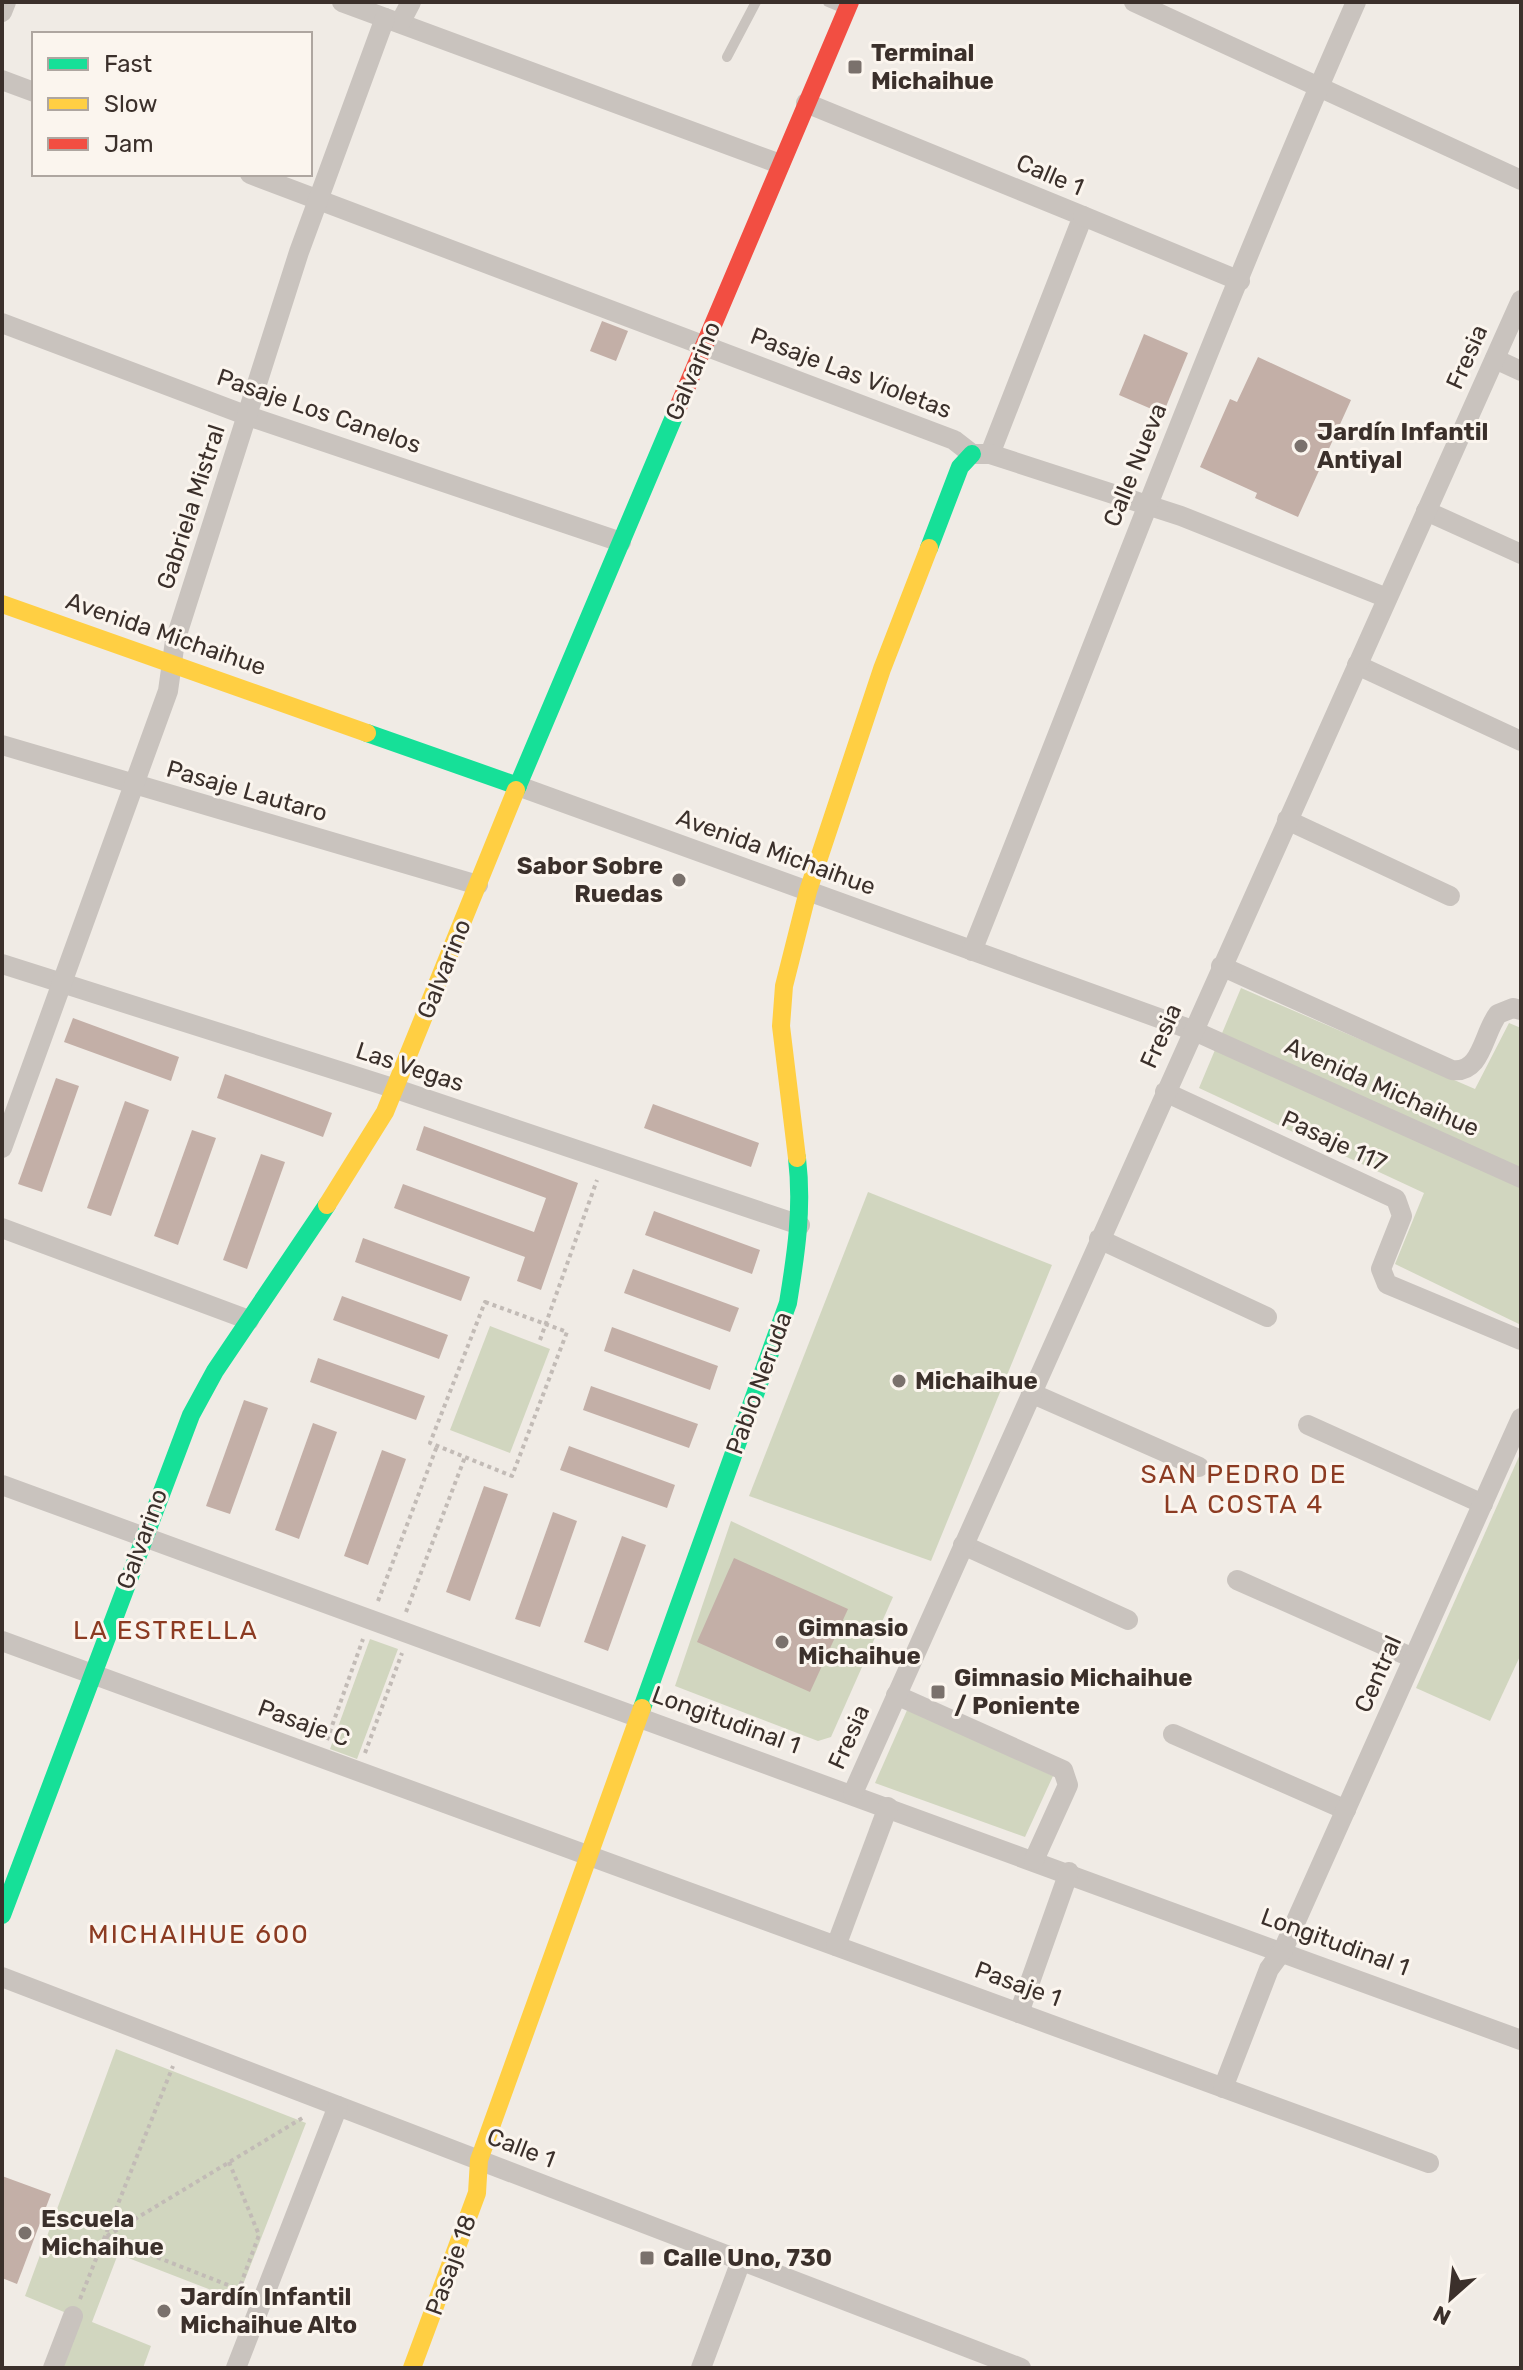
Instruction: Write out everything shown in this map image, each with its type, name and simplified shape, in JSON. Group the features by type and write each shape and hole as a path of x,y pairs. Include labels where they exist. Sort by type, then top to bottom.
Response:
{"street":[{"path":"2,12 6,2"},
{"path":"342,2 780,164"},
{"name":"Gabriela Mistral","path":"2,1148 168,691 175,641 317,200 393,21 411,2"},
{"path":"1134,2 1521,180"},
{"name":"Calle Nueva","path":"972,951 1147,504 1318,85 1356,2"},
{"name":"Galvarino","path":"2,1915 191,1415 249,1320 347,1176 396,1089 518,786 848,6"},
{"path":"2,80 32,91"},
{"name":"Calle 1","path":"806,103 1083,216 981,454 960,467 908,596 808,891"},
{"name":"Pasaje Las Violetas","path":"255,176 954,440 981,454 1147,504 1387,598"},
{"path":"1083,216 1240,281"},
{"name":"Fresia","path":"853,1793 1521,300"},
{"name":"Pasaje Los Canelos","path":"2,323 248,416 621,542"},
{"path":"1495,359 1521,371"},
{"path":"1426,511 1521,554"},
{"name":"Avenida Michaihue","path":"2,604 518,786 1192,1030 1521,1178"},
{"path":"1357,665 1521,741"},
{"name":"Pasaje Lautaro","path":"2,745 478,885"},
{"path":"1287,820 1450,896"},
{"name":"Pablo Neruda","path":"589,1855 788,1303 800,1225 799,1158 781,1007 808,891"},
{"name":"Las Vegas","path":"2,964 396,1089 800,1225"},
{"path":"1221,966 1452,1070 1466,1070 1474,1062 1498,1014 1513,1008 1521,1010"},
{"name":"Pasaje 117","path":"1165,1092 1396,1199 1402,1216 1381,1269 1387,1284 1521,1340"},
{"path":"2,1228 249,1320"},
{"path":"1099,1239 1267,1317"},
{"path":"1031,1393 1199,1467"},
{"name":"Central","path":"1223,2088 1269,1969 1283,1950 1521,1418"},
{"path":"1308,1425 1483,1504"},
{"name":"Longitudinal 1","path":"2,1485 1283,1950 1521,2040"},
{"path":"963,1545 1128,1620"},
{"path":"1237,1580 1413,1658"},
{"name":"Pasaje C","path":"2,1641 589,1855"},
{"path":"896,1695 1063,1770 1068,1785 1034,1860"},
{"path":"1173,1734 1346,1810"},
{"path":"836,1946 888,1807"},
{"name":"Pasaje 1","path":"589,1855 1429,2163"},
{"name":"Pasaje 18","path":"412,2368 477,2193 479,2160 589,1855"},
{"path":"1019,2013 1069,1872"},
{"name":"Calle 1","path":"2,1977 1021,2368"},
{"path":"236,2368 338,2106"},
{"path":"701,2368 741,2261"},
{"path":"53,2368 73,2316"}],"lane":[{"path":"727,57 756,2"},
{"path":"828,2 848,6"}],"path":[{"path":"540,1340 605,1160"},
{"path":"485,1302 546,1324 567,1332 512,1476 430,1443 485,1302"},
{"path":"321,1757 437,1446"},
{"path":"358,1771 465,1457"},
{"path":"73,2316 173,2066"},
{"path":"105,2237 304,2117"},
{"path":"229,2162 259,2235 239,2289"},
{"path":"105,2237 263,2299"}],"green space":[{"path":"1241,988 1475,1089 1509,1023 1521,1028 1521,1325 1395,1264 1424,1193 1199,1088"},
{"name":"Michaihue","path":"868,1192 1052,1265 931,1561 749,1496"},
{"path":"490,1326 550,1349 510,1453 450,1430"},
{"path":"1521,1452 1521,1654 1490,1721 1416,1688"},
{"name":"Gimnasio Michaihue","path":"731,1521 893,1597 831,1737 818,1741 675,1686"},
{"path":"370,1639 398,1649 357,1759 330,1749"},
{"path":"908,1708 1053,1776 1025,1837 875,1783"},
{"path":"116,2049 306,2123 237,2300 118,2254 92,2322 151,2346 143,2368 62,2368 81,2319 25,2296"}],"building":[{"path":"602,321 628,331 616,361 590,351"},
{"path":"1144,334 1188,353 1163,414 1119,395"},
{"path":"1258,357 1351,400 1298,517 1255,498 1257,493 1200,467 1230,399 1237,402"},
{"path":"73,1018 179,1057 171,1081 64,1042"},
{"path":"225,1074 332,1113 323,1137 217,1098"},
{"path":"56,1078 79,1086 42,1192 18,1184"},
{"path":"125,1101 149,1110 111,1216 87,1208"},
{"path":"653,1104 759,1143 751,1167 644,1128"},
{"path":"424,1126 578,1183 541,1290 517,1281 525,1257 394,1208 403,1184 534,1232 546,1198 416,1150"},
{"path":"192,1130 216,1138 178,1245 154,1236"},
{"path":"261,1154 285,1162 247,1269 223,1260"},
{"path":"654,1211 760,1250 752,1274 645,1235"},
{"path":"363,1238 470,1277 461,1301 355,1262"},
{"path":"633,1269 739,1308 730,1332 624,1293"},
{"path":"342,1296 448,1335 439,1359 333,1320"},
{"path":"612,1327 718,1366 710,1390 604,1351"},
{"path":"318,1358 425,1396 416,1420 310,1382"},
{"path":"591,1386 698,1424 689,1448 583,1410"},
{"path":"244,1400 268,1408 230,1514 206,1506"},
{"path":"313,1423 337,1432 299,1539 275,1530"},
{"path":"569,1446 675,1485 667,1508 560,1470"},
{"path":"382,1450 406,1459 368,1565 344,1556"},
{"path":"484,1486 508,1494 470,1601 446,1592"},
{"path":"553,1512 577,1521 540,1627 515,1619"},
{"path":"622,1536 646,1545 608,1651 584,1642"},
{"path":"734,1558 848,1609 810,1692 697,1642"},
{"path":"2,2176 51,2194 17,2284 2,2278"}],"traffic: fast":[{"path":"516,790 676,412"},
{"path":"929,548 960,467 972,454"},
{"path":"367,733 518,786"},
{"path":"642,1708 788,1303 799,1213 797,1158"},
{"path":"2,1915 191,1415 215,1371 327,1205"}],"traffic: slow":[{"path":"797,1158 781,1026 784,986 808,891 882,669 929,548"},
{"path":"2,604 367,733"},
{"path":"327,1205 385,1112 516,790"},
{"path":"412,2368 477,2193 479,2160 642,1708"}],"traffic: jam":[{"path":"676,412 850,2"}],"place":[{"name":"Terminal Michaihue","path":"855,67"},
{"name":"Jardín Infantil Antiyal","path":"1301,446"},
{"name":"Sabor Sobre Ruedas","path":"679,880"},
{"name":"Michaihue","path":"899,1381"},
{"name":"Gimnasio Michaihue","path":"782,1642"},
{"name":"Gimnasio Michaihue / Poniente","path":"938,1692"},
{"name":"Escuela Michaihue","path":"25,2233"},
{"name":"Calle Uno, 730","path":"647,2258"},
{"name":"Jardín Infantil Michaihue Alto","path":"164,2311"}],"district":[{"name":"SAN PEDRO DE LA COSTA 4","path":"1244,1489"},
{"name":"LA ESTRELLA","path":"166,1630"},
{"name":"MICHAIHUE 600","path":"199,1934"}]}
